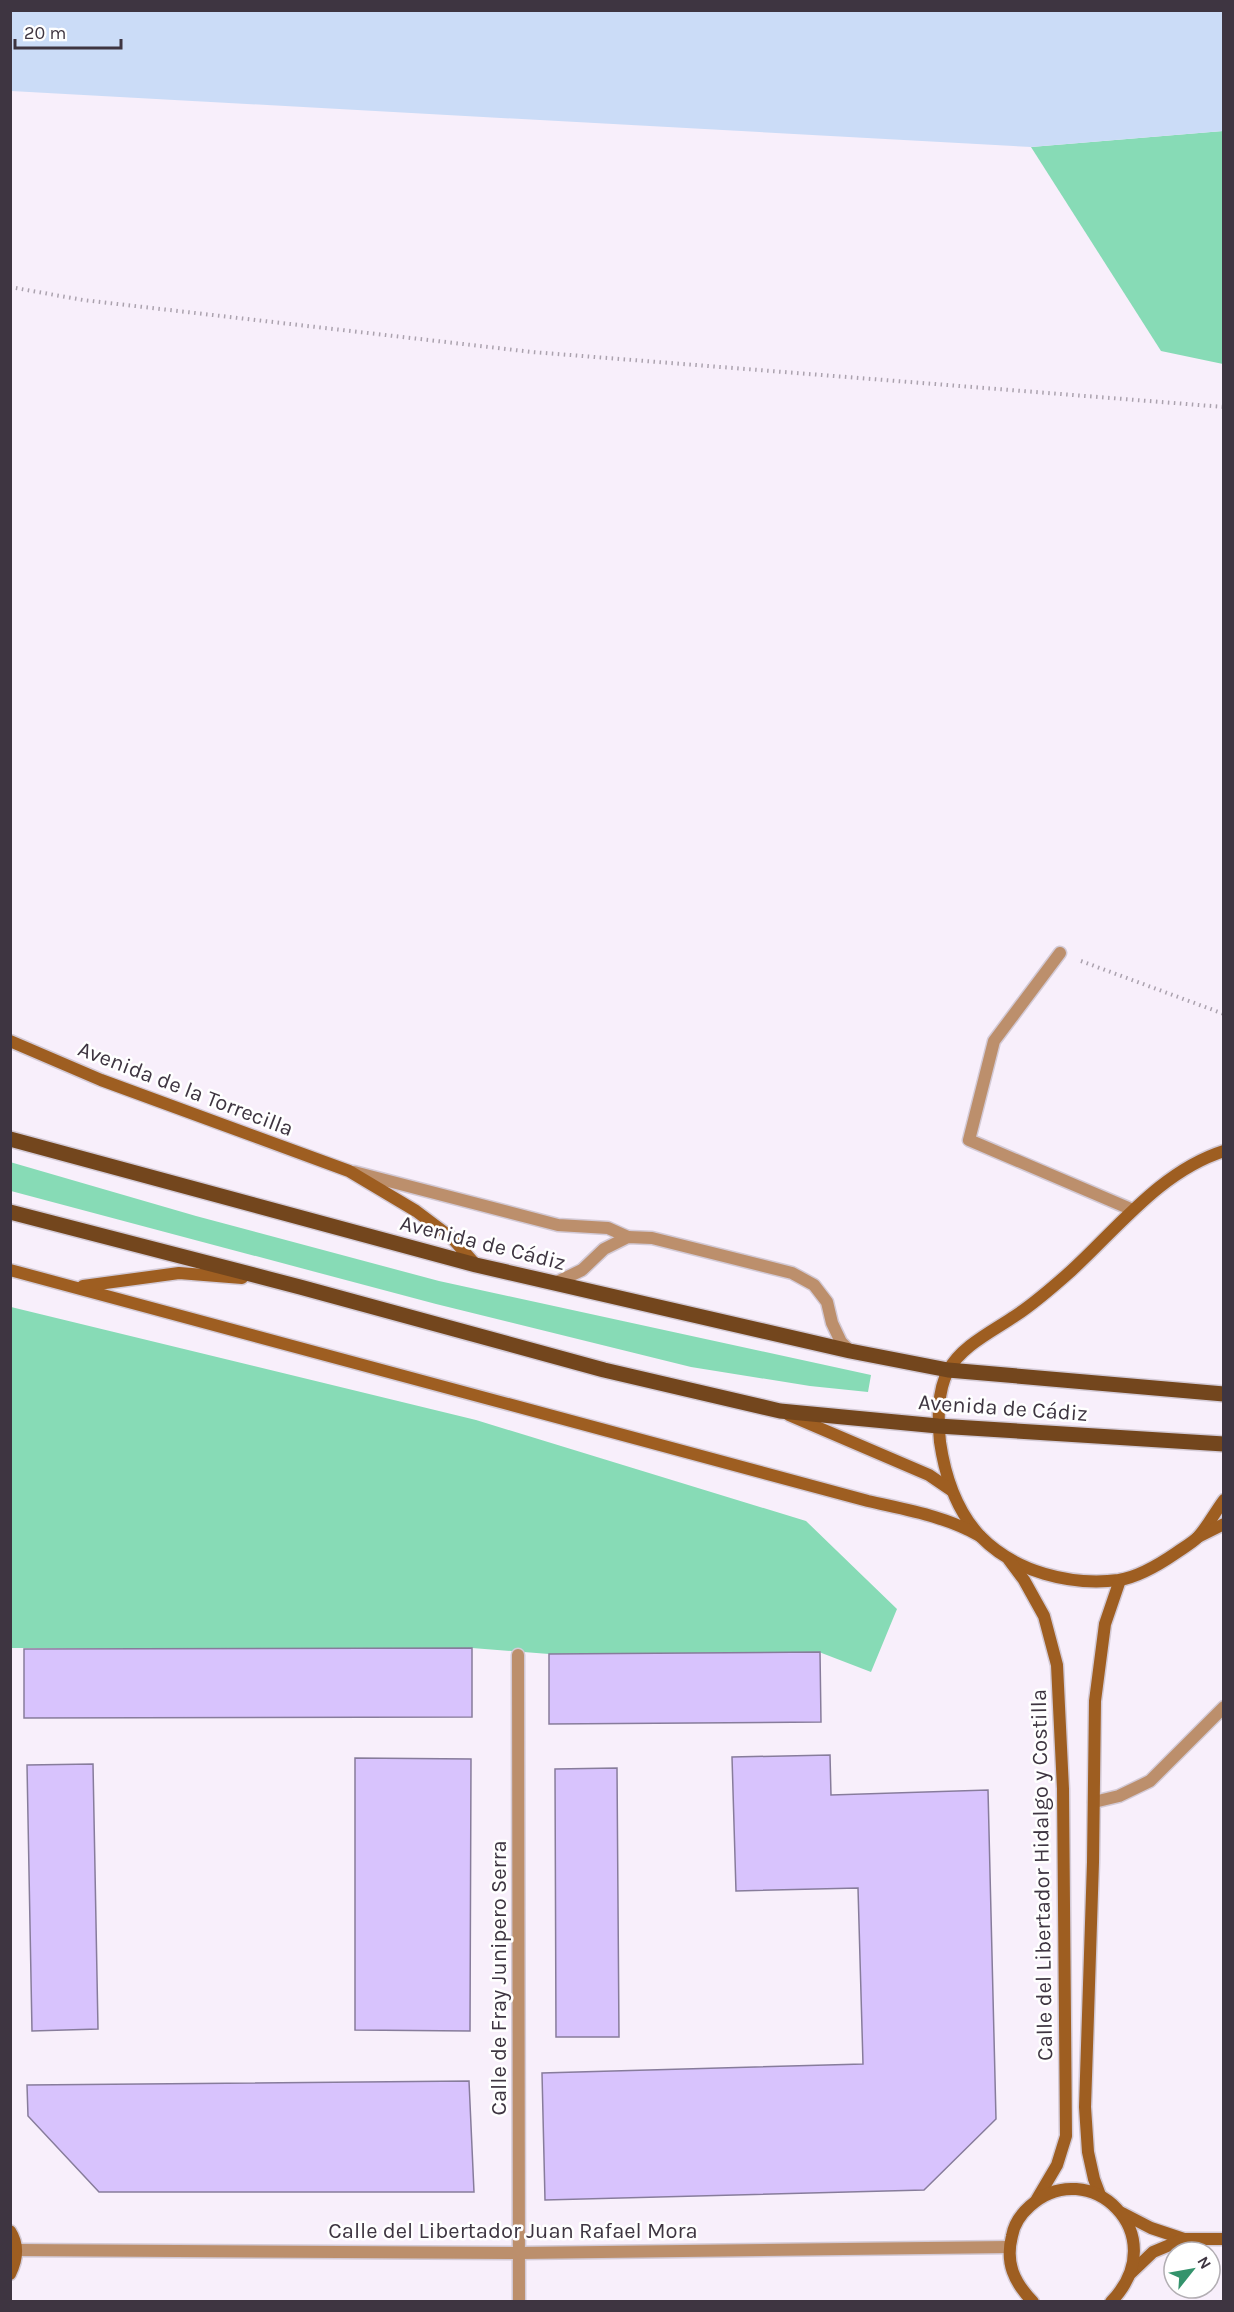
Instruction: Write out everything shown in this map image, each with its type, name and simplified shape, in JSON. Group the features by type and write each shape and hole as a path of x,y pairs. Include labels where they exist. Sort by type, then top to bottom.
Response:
{"main road":[{"name":"Avenida de Cádiz","path":"10,1139 476,1265 850,1352 948,1370 1223,1395"},
{"name":"Avenida de Cádiz","path":"10,1212 300,1287 604,1371 780,1411 938,1426 1224,1444"}],"street":[{"path":"1060,953 994,1041 969,1140 1134,1210"},
{"name":"Avenida de la Torrecilla","path":"10,1041 101,1080 349,1171 416,1211 452,1238 476,1265"},
{"name":"Avenida de Cádiz","path":"948,1370 983,1335 1016,1315 1054,1286 1134,1210 1179,1172 1224,1151"},
{"path":"349,1171 558,1225 608,1228 628,1238"},
{"path":"555,1283 582,1270 604,1249 628,1238 652,1238 792,1273 814,1286 827,1302 832,1323 841,1342 850,1352"},
{"name":"Avenida de Cádiz","path":"10,1270 868,1501 942,1518 980,1536"},
{"name":"Avenida de Cádiz","path":"70,1286 101,1285 132,1278 179,1273 230,1276 300,1287"},
{"path":"948,1370 939,1402 938,1426 942,1458 951,1490 961,1510 980,1536 1006,1557 1036,1572 1074,1581 1120,1580 1160,1565 1197,1538 1224,1524"},
{"name":"Avenida de Cádiz","path":"780,1411 929,1475 951,1490"},
{"path":"1197,1538 1224,1500"},
{"name":"Calle del Libertador Hidalgo y Costilla","path":"1006,1557 1024,1580 1044,1616 1057,1665 1064,1789 1066,2136 1057,2165 1037,2199 1023,2212 1013,2228 1009,2247"},
{"name":"Calle del Libertador Hidalgo y Costilla","path":"1100,2196 1088,2152 1085,2107 1095,1701 1105,1624 1120,1580"},
{"name":"Calle de Fray Junipero Serra","path":"518,1655 519,2301"},
{"path":"1094,1802 1119,1796 1150,1781 1224,1707"},
{"path":"1037,2199 1052,2192 1068,2189 1084,2190 1100,2196 1122,2213 1151,2228 1184,2239 1224,2239"},
{"path":"1111,2301 1123,2289 1131,2273 1135,2252 1131,2232 1122,2213"},
{"path":"10,2231 17,2250 15,2265 10,2274"},
{"path":"1131,2273 1153,2252 1184,2239"},
{"path":"1009,2247 1011,2269 1020,2289 1033,2301"},
{"name":"Calle del Libertador Juan Rafael Mora","path":"17,2250 520,2253 1009,2247"}],"path":[{"path":"10,287 83,300 531,352 1224,407"},
{"path":"1060,953 1224,1014"}],"green space":[{"path":"1223,131 1223,364 1161,351 1031,147"},
{"path":"10,1162 196,1216 439,1281 871,1375 868,1392 810,1386 691,1367 436,1304 11,1191"},
{"path":"11,1307 476,1420 806,1521 897,1609 871,1672 819,1652 549,1654 472,1648 11,1648"}],"water":[{"path":"10,11 1223,11 1223,131 1031,147 11,91"}],"building":[{"path":"472,1648 472,1717 24,1718 24,1649"},
{"path":"820,1652 821,1722 549,1724 549,1654"},
{"path":"830,1755 831,1795 988,1790 996,2119 924,2190 545,2200 542,2073 863,2064 858,1888 736,1891 732,1757"},
{"path":"355,1758 471,1759 470,2031 355,2030"},
{"path":"93,1764 98,2029 32,2031 27,1765"},
{"path":"617,1768 619,2037 556,2037 555,1769"},
{"path":"469,2081 474,2192 99,2192 28,2116 27,2085"}]}
